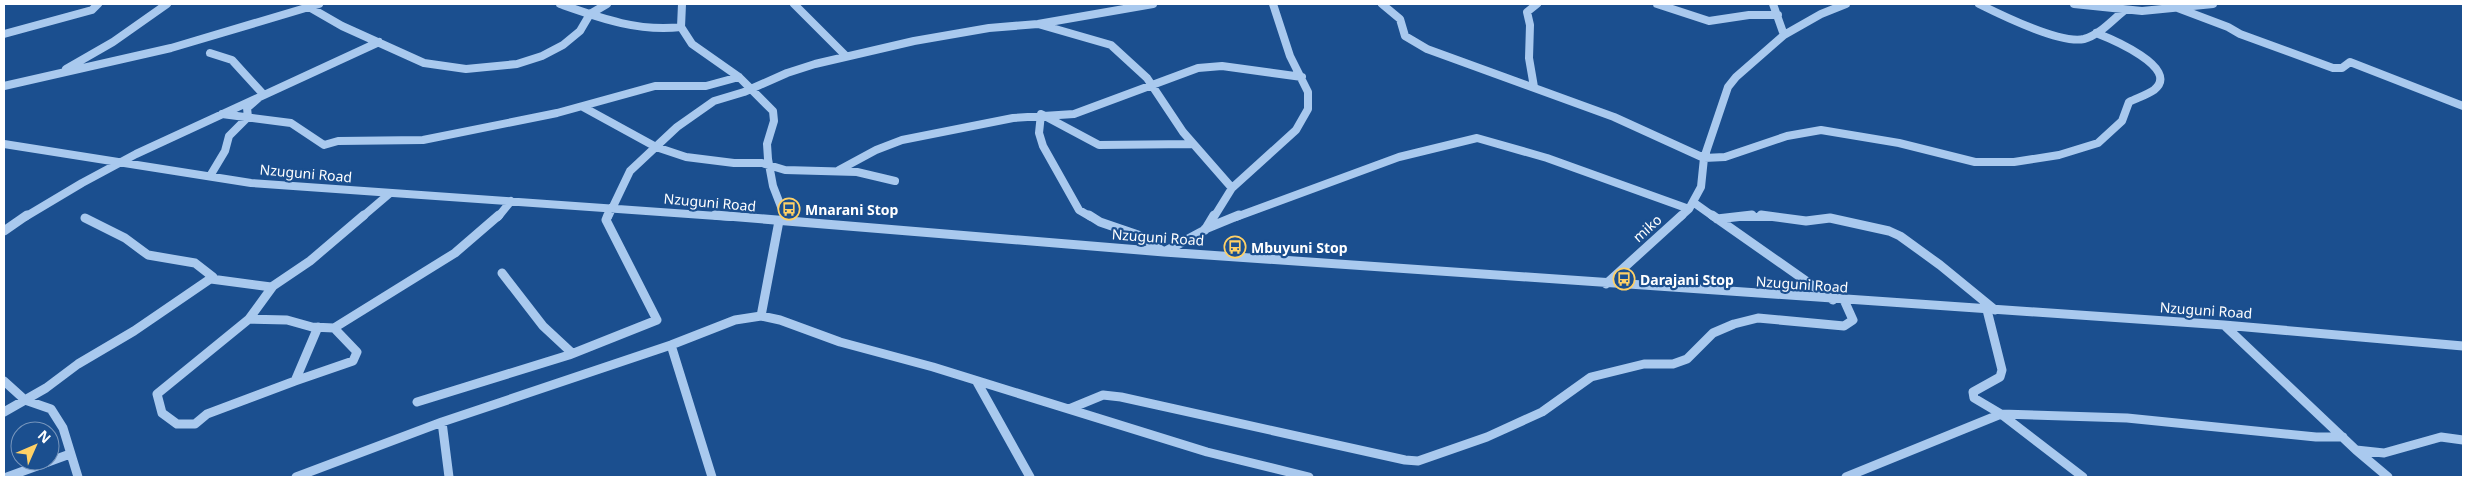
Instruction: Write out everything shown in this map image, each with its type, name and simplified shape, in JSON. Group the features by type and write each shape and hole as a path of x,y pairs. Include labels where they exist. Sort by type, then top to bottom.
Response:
{"street":[{"path":"4,34 92,10 98,4"},
{"path":"58,74 113,42 167,4"},
{"path":"4,86 171,48 318,4"},
{"path":"560,4 620,25 647,30 681,26"},
{"path":"309,7 325,18 437,68 466,70 499,67 537,58 561,46 584,29 590,14 607,4"},
{"path":"682,4 681,26 698,50 739,77 773,111 776,118 767,146 768,164 771,186 783,221 761,316"},
{"path":"794,4 846,56"},
{"path":"417,402 572,353 634,331 657,320 606,220 630,171 677,127 704,106 752,90 787,73 846,56 970,31 1038,24 1153,4"},
{"path":"1205,230 1232,188 1286,141 1303,120 1309,98 1308,86 1291,58 1273,4"},
{"path":"1382,4 1399,17 1405,35 1413,42 1453,60 1614,116 1704,158 1725,157 1787,136 1821,130 1885,140 1984,163 2037,159 2089,148 2115,130 2126,114 2129,102 2156,89 2160,78 2159,72 2151,63 2132,48 2096,33"},
{"path":"1534,87 1530,58 1530,25 1527,12 1537,4"},
{"path":"1657,4 1709,21 1749,15 1778,15"},
{"path":"1773,4 1784,35"},
{"name":"miko","path":"1606,284 1691,205 1701,187 1704,175 1704,158 1728,87 1736,77 1784,35 1821,14 1846,4"},
{"path":"1979,4 2014,20 2064,38 2084,39 2096,33 2126,10"},
{"path":"2074,4 2126,10 2142,7 2213,4"},
{"path":"2175,7 2228,27 2240,34 2334,68 2342,68 2350,62 2463,106"},
{"path":"1038,24 1111,45 1121,57 1143,74 1153,86 1166,110 1192,144 1232,188"},
{"path":"4,231 65,192 119,162 378,42"},
{"path":"210,53 232,60 264,94"},
{"path":"838,170 876,150 902,140 1013,118 1041,114 1074,114 1153,86 1190,70 1214,66 1302,77"},
{"path":"222,114 291,123 324,145 338,141 423,140 582,107 656,86 706,86 739,77"},
{"path":"248,117 247,108 264,94"},
{"path":"582,107 656,147 701,159 734,163 768,164 785,170 838,170 873,175 895,182"},
{"path":"1041,114 1091,143 1099,145 1192,144"},
{"path":"1041,114 1039,133 1043,146 1079,210 1100,222 1138,235 1164,252 1205,230 1278,200 1399,157 1462,140 1477,138 1548,158 1691,205 1717,219 1833,300"},
{"path":"210,176 225,151 229,136 248,117"},
{"name":"Nzuguni Road","path":"4,144 251,183 389,194 613,207 1164,252 1606,284 2224,325 2463,346"},
{"path":"334,328 357,352 353,361 213,412 195,424 177,424 162,413 157,394 249,319 271,287 310,261 389,194"},
{"path":"249,319 287,320 318,327 334,328 473,240 504,213 511,201"},
{"path":"1717,219 1757,215 1806,221 1830,218 1889,231 1900,236 1940,265 1991,310 2002,370 2000,377 1973,392 1974,398 2001,414 2083,477"},
{"path":"85,218 125,238 148,255 194,263 213,277 211,279"},
{"path":"502,273 530,312 556,341 572,353"},
{"path":"4,412 78,364 134,331 211,279 230,280 271,287"},
{"path":"1069,409 1103,395 1121,397 1405,460 1418,461 1487,437 1542,412 1590,377 1644,364 1673,364 1687,359 1713,333 1734,324 1758,318 1844,326 1853,320 1844,300"},
{"path":"296,477 442,422 736,320 761,316 780,320 840,342 933,367 1207,452 1302,476"},
{"path":"2224,325 2356,450 2388,477"},
{"path":"295,381 318,327"},
{"path":"671,344 712,477"},
{"path":"4,381 25,400 51,409 62,428 78,477"},
{"path":"977,382 1030,477"},
{"path":"1846,477 2001,414 2127,418 2316,437 2343,437"},
{"path":"442,422 450,477"},
{"path":"2356,450 2384,453 2441,437 2463,440"},
{"path":"7,477 70,454"}],"place":[{"name":"Mnarani Stop","path":"789,209"},
{"name":"Mbuyuni Stop","path":"1235,247"},
{"name":"Darajani Stop","path":"1624,279"}]}
